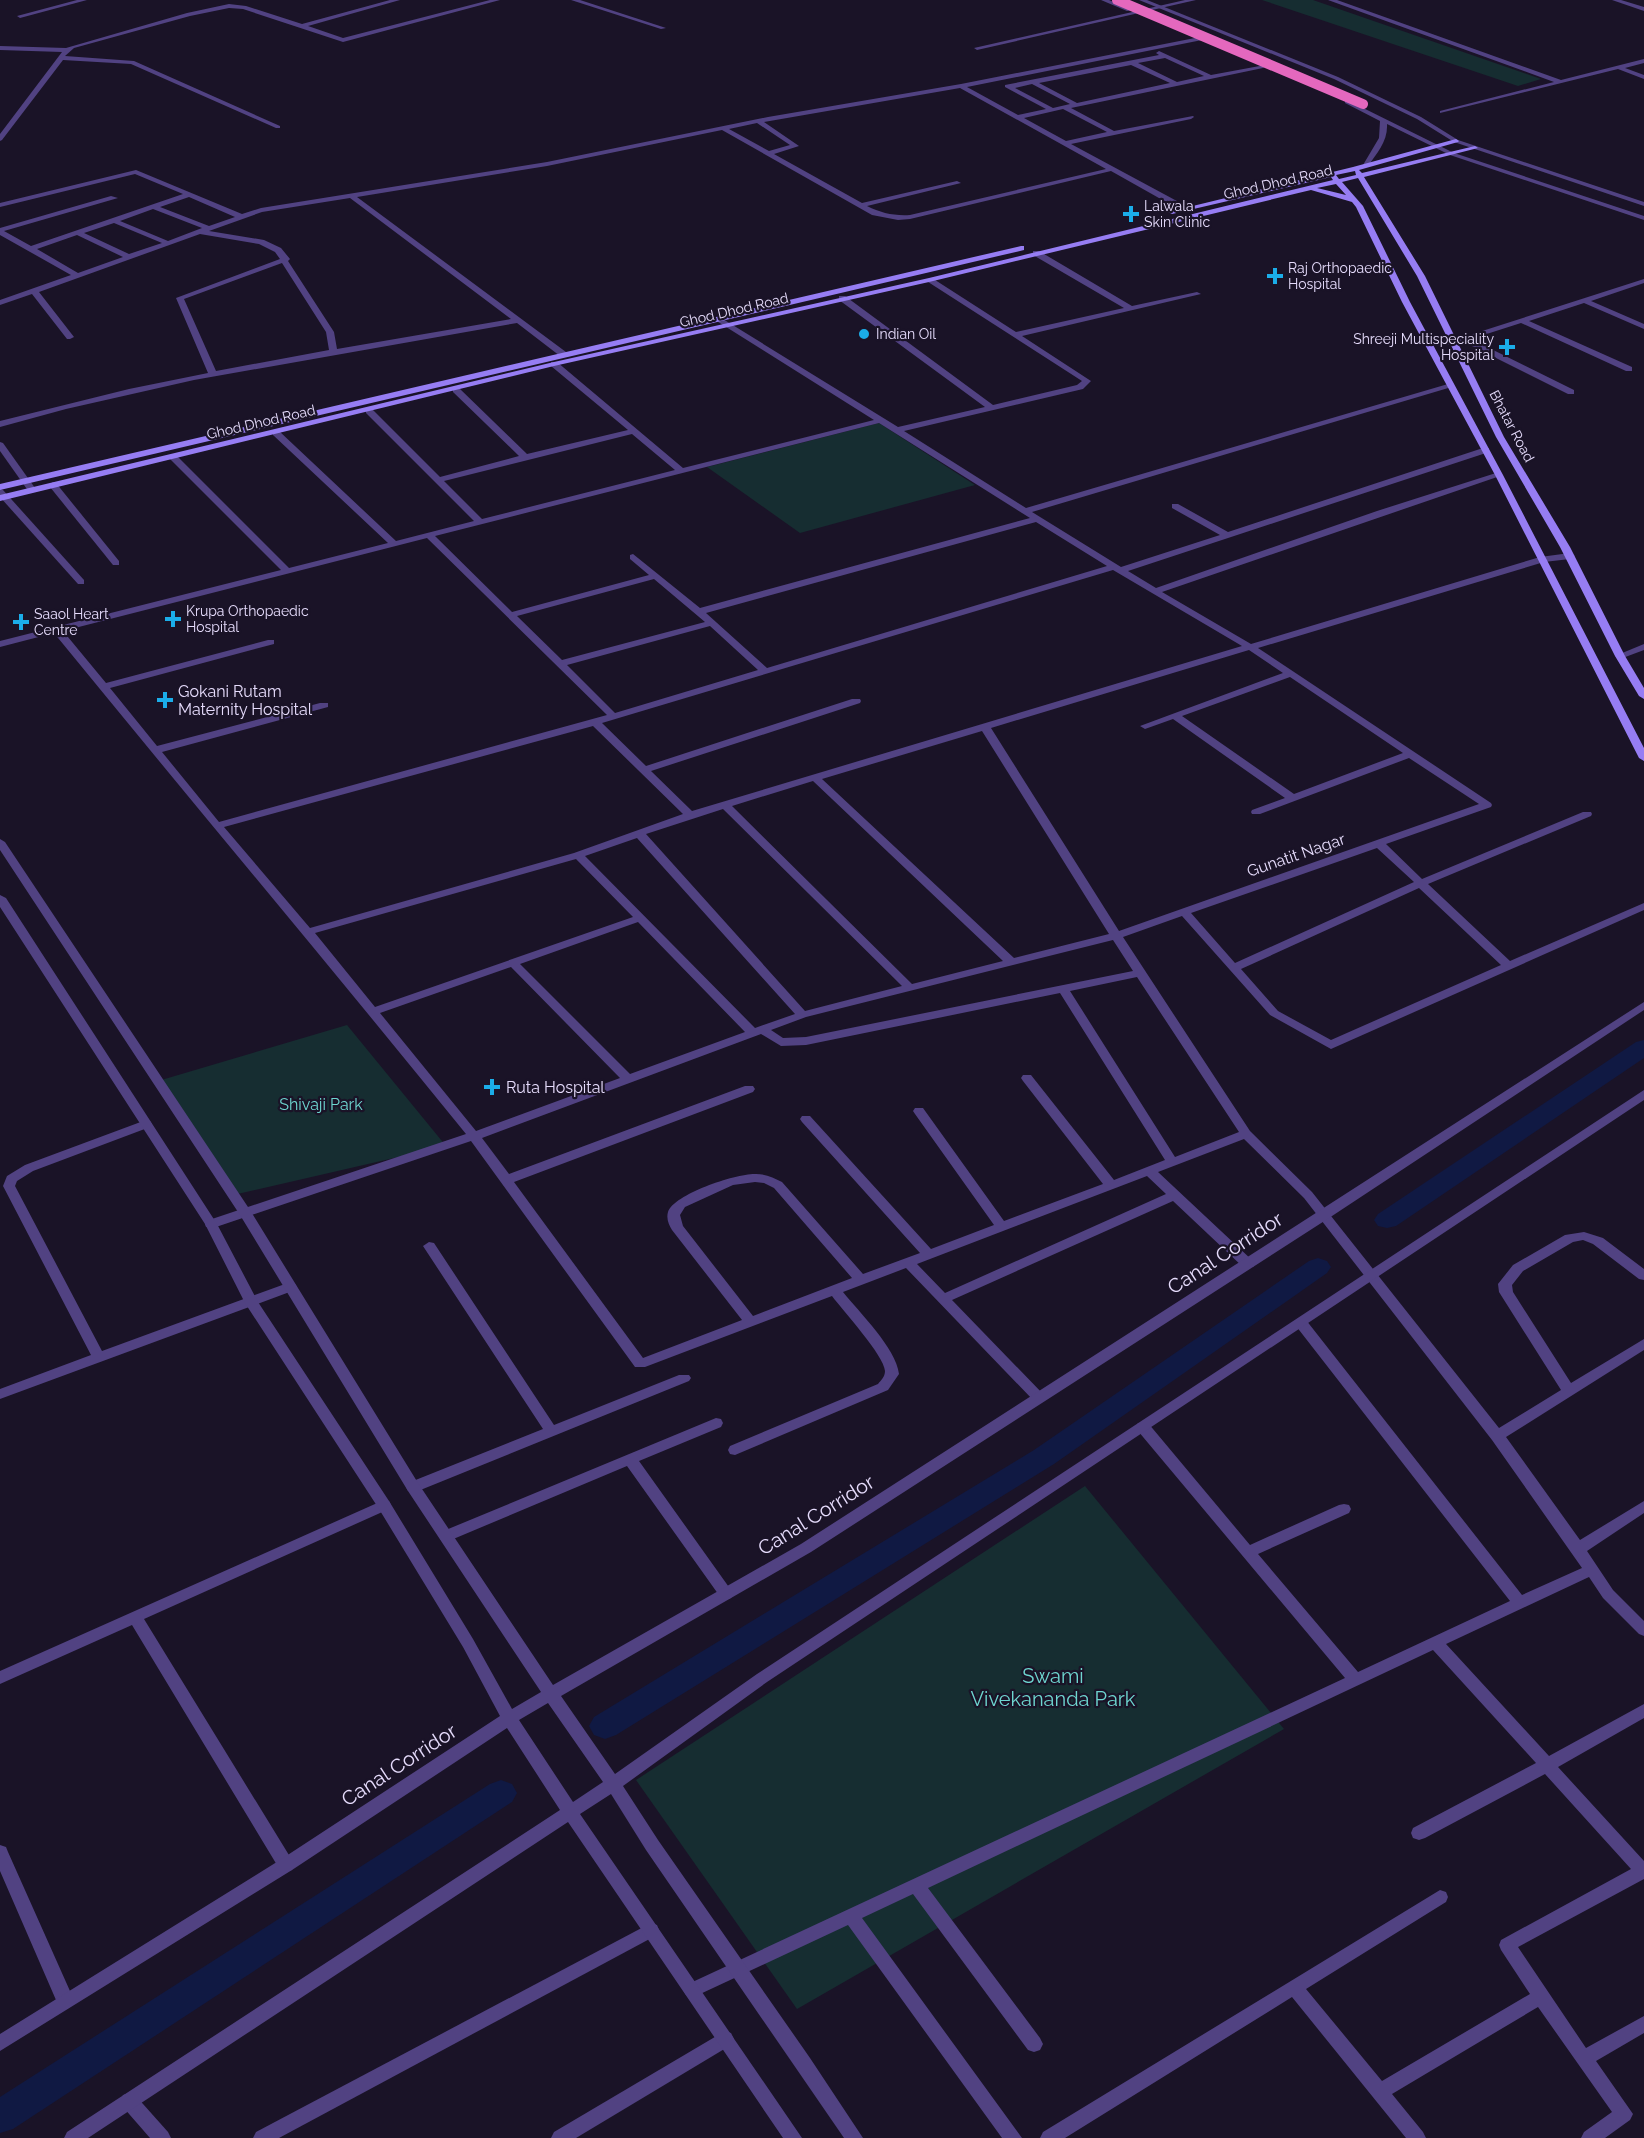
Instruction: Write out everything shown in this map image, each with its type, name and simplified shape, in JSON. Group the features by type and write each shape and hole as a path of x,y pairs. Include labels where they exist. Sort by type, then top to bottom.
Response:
{"highway":[{"path":"1117,0 1363,104"}],"main road":[{"path":"0,487 1355,169 1456,141"},
{"name":"Ghod Dhod Road","path":"1,496 369,411 554,364 929,280 1475,148"},
{"path":"1371,196 1377,179 1399,167"},
{"name":"Bhatar Road","path":"1355,169 1362,177 1371,196 1459,340 1500,437 1570,556 1620,656 1644,696"},
{"path":"1331,174 1356,201 1644,758"},
{"path":"1306,190 1333,193 1356,201"}],"street":[{"path":"20,16 84,0"},
{"path":"302,27 397,0"},
{"path":"0,48 67,50 92,40 222,6 244,7 343,40 497,0"},
{"path":"574,0 663,28"},
{"path":"1104,0 1367,111 1434,147 1644,218"},
{"path":"1142,0 1336,78 1419,118 1456,141 1644,204"},
{"path":"976,48 1193,0"},
{"path":"1331,0 1561,82"},
{"path":"1614,0 1644,9"},
{"path":"0,303 261,210 547,164 723,128 961,86 1200,39"},
{"path":"1150,49 1211,77"},
{"path":"0,139 67,50"},
{"path":"1009,87 1165,56"},
{"path":"61,58 132,62 278,127"},
{"path":"1442,112 1644,61"},
{"path":"1131,62 1176,84"},
{"path":"1017,117 1263,66"},
{"path":"1620,68 1644,77"},
{"path":"995,79 1053,110"},
{"path":"1032,82 1077,105"},
{"path":"961,86 1185,209"},
{"path":"1064,107 1113,133"},
{"path":"1064,143 1191,117"},
{"path":"1366,165 1386,129 1383,121"},
{"path":"758,122 796,146 768,153"},
{"path":"723,128 861,205 886,216 910,217 1113,169"},
{"path":"0,205 136,172 242,217"},
{"path":"1538,182 1557,175"},
{"path":"861,205 957,183"},
{"path":"31,249 191,194"},
{"path":"352,196 520,320 562,354"},
{"path":"2,229 114,198"},
{"path":"154,207 208,228"},
{"path":"115,220 168,243"},
{"path":"2,229 31,249 77,275"},
{"path":"199,232 267,244 278,250 286,259 330,332 333,352"},
{"path":"78,233 129,257"},
{"path":"1036,253 1131,309"},
{"path":"213,374 180,298 286,259"},
{"path":"898,430 990,406 1080,387 1087,381 929,280"},
{"path":"1428,343 1459,340 1643,282"},
{"path":"34,291 69,337"},
{"path":"1015,335 1197,294"},
{"path":"842,298 990,406"},
{"path":"1586,301 1644,327"},
{"path":"718,318 1116,569 1252,648 1410,754"},
{"path":"0,424 74,403 213,374 520,320"},
{"path":"1523,321 1629,369"},
{"path":"1459,340 1571,392"},
{"path":"554,364 682,471"},
{"path":"1025,511 1451,386"},
{"path":"456,390 525,457"},
{"path":"369,411 481,523"},
{"path":"0,644 882,420"},
{"path":"439,480 634,431"},
{"path":"276,433 394,544"},
{"path":"0,445 32,490"},
{"path":"218,826 596,722 1116,569 1486,450"},
{"path":"173,457 287,571"},
{"path":"1155,591 1380,513 1499,475"},
{"path":"53,485 116,563"},
{"path":"1,496 81,582"},
{"path":"1175,506 1227,535"},
{"path":"698,612 1037,519"},
{"path":"429,535 613,716"},
{"path":"308,932 578,855 690,815 1543,559 1570,556"},
{"path":"633,557 765,671"},
{"path":"511,615 655,576"},
{"path":"560,664 712,623"},
{"path":"57,630 474,1136 640,1364 835,1292 861,1280 1246,1134"},
{"path":"104,687 271,642"},
{"path":"1620,656 1644,647"},
{"path":"1145,726 1290,674"},
{"path":"644,770 856,701"},
{"path":"156,750 324,705"},
{"path":"1175,716 1292,798"},
{"path":"596,722 690,815"},
{"path":"985,727 1116,936 1246,1134 1308,1194 1497,1436 1608,1594 1644,1630"},
{"path":"1256,812 1410,754"},
{"name":"Gunatit Nagar","path":"211,1224 474,1136 802,1015 1116,936 1487,805 1410,754"},
{"path":"815,778 1011,962"},
{"path":"725,805 910,988"},
{"path":"1233,968 1421,883 1587,814"},
{"path":"638,832 802,1015"},
{"path":"0,842 245,1213 413,1487 550,1694 574,1723 612,1785 854,2138"},
{"path":"1378,843 1509,966"},
{"path":"578,855 758,1031 781,1042 792,1043 1140,972"},
{"path":"0,898 211,1224 252,1303 384,1505 468,1643 509,1718 570,1812 793,2138"},
{"path":"1184,912 1274,1013 1331,1045 1644,906"},
{"path":"373,1012 640,918"},
{"path":"513,963 628,1079"},
{"path":"1063,989 1172,1162"},
{"name":"Canal Corridor","path":"0,2043 65,2000 286,1865 509,1718 806,1548 1324,1215 1644,1005"},
{"path":"1027,1078 1111,1185"},
{"path":"506,1180 749,1089"},
{"path":"73,2138 612,1785 762,1678 1644,1094"},
{"path":"919,1111 1002,1227"},
{"path":"806,1119 930,1254"},
{"path":"99,1358 9,1186 11,1179 29,1168 146,1124"},
{"path":"1149,1171 1248,1264"},
{"path":"751,1322 677,1227 673,1220 674,1211 680,1204 744,1178 769,1179 778,1185 861,1280"},
{"path":"943,1299 1175,1196"},
{"path":"1569,1392 1506,1292 1505,1284 1518,1268 1570,1238 1584,1236 1598,1241 1644,1276"},
{"path":"429,1246 551,1431"},
{"path":"908,1262 1039,1398"},
{"path":"0,1394 252,1303 290,1287"},
{"path":"735,1450 883,1388 891,1378 892,1370 885,1356 835,1292"},
{"path":"1301,1323 1519,1602"},
{"path":"1497,1436 1644,1344"},
{"path":"413,1487 684,1378"},
{"path":"446,1536 716,1423"},
{"path":"1143,1426 1355,1679"},
{"path":"630,1459 726,1594"},
{"path":"0,1678 384,1505"},
{"path":"1578,1549 1644,1506"},
{"path":"1248,1552 1344,1509"},
{"path":"692,1990 1591,1570"},
{"path":"135,1617 286,1865"},
{"path":"1435,1642 1644,1871 1507,1945 1624,2114 1590,2138"},
{"path":"1419,1833 1644,1710"},
{"path":"0,1852 65,2000"},
{"path":"916,1885 1034,2044"},
{"path":"1049,2138 1440,1897"},
{"path":"850,1916 1012,2138"},
{"path":"262,2138 651,1930"},
{"path":"1294,1987 1417,2138"},
{"path":"1380,2092 1541,1996"},
{"path":"1584,2059 1644,2024"},
{"path":"560,2138 725,2040"},
{"path":"129,2101 162,2138"}],"green space":[{"path":"1262,0 1313,0 1541,79 1518,86"},
{"path":"879,423 975,485 800,533 707,467"},
{"name":"Shivaji Park","path":"347,1025 446,1146 233,1195 158,1081"},
{"name":"Swami Vivekananda Park","path":"1085,1486 1284,1729 797,2009 636,1780"}],"waterway":[{"path":"1387,1220 1644,1047"},
{"path":"605,1726 1044,1457 1318,1267"},
{"path":"0,2117 501,1793"}],"place":[{"name":"Lalwala Skin Clinic","path":"1131,214"},
{"name":"Raj Orthopaedic Hospital","path":"1275,276"},
{"name":"Indian Oil","path":"864,334"},
{"name":"Shreeji Multispeciality Hospital","path":"1507,347"},
{"name":"Krupa Orthopaedic Hospital","path":"173,619"},
{"name":"Saaol Heart Centre","path":"21,622"},
{"name":"Gokani Rutam Maternity Hospital","path":"165,700"},
{"name":"Ruta Hospital","path":"492,1087"}]}
